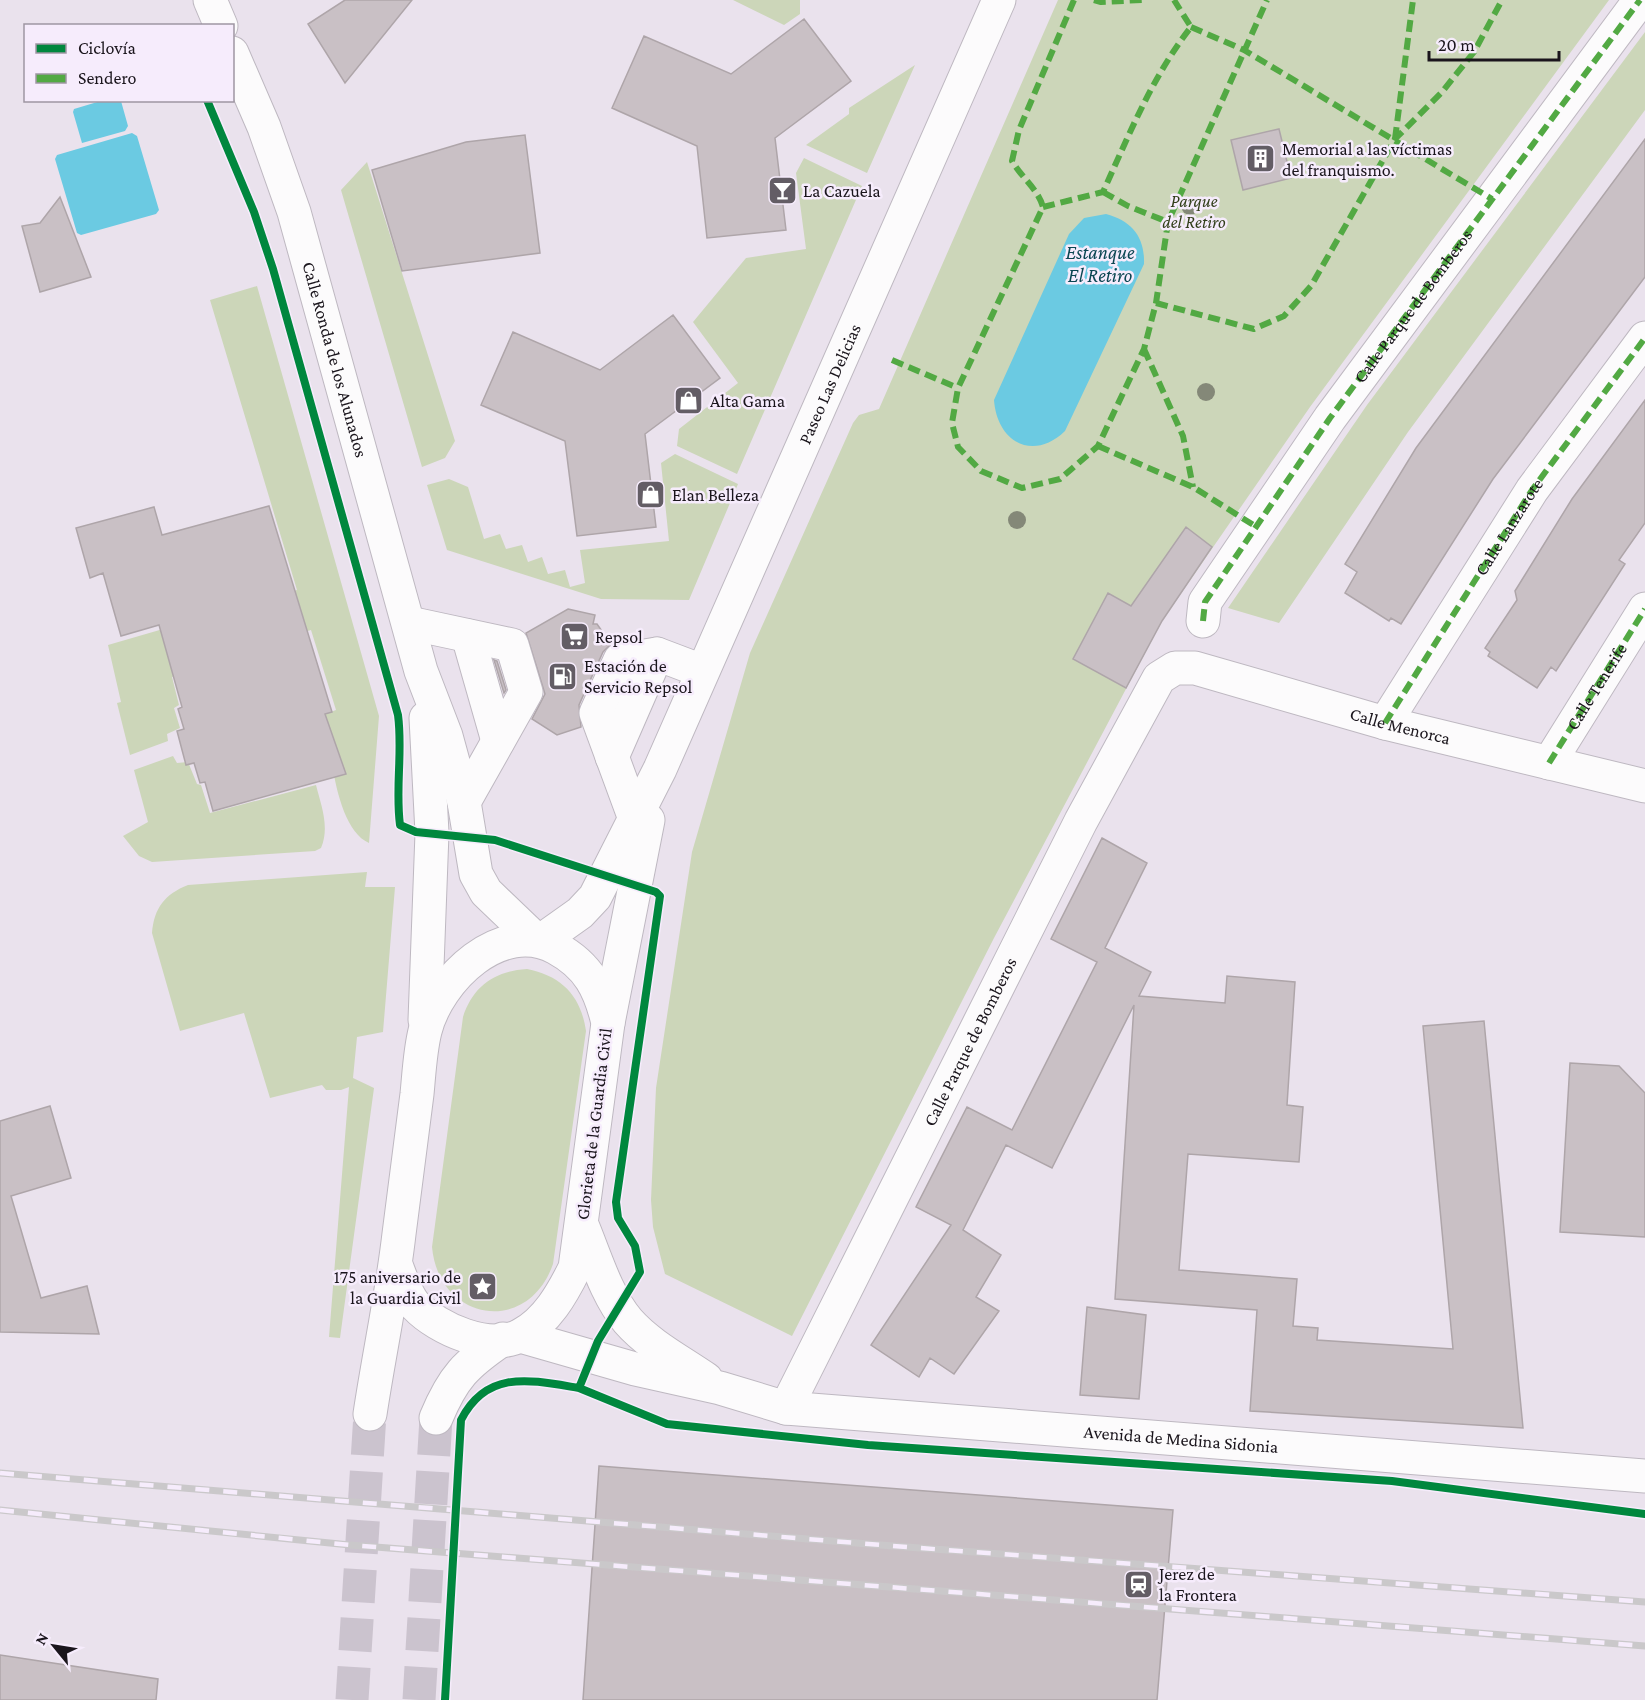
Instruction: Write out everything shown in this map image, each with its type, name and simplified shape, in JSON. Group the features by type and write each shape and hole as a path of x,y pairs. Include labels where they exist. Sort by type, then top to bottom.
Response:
{"street":[{"path":"210,0 220,24"},
{"name":"Paseo Las Delicias","path":"538,939 580,913 595,897 635,819 660,768 999,0"},
{"name":"Calle Parque de Bomberos","path":"1203,621 1205,602 1330,418 1640,0"},
{"name":"Calle Ronda de los Alunados","path":"234,58 264,127 294,212 421,671 446,736 464,802 476,874 486,892 538,939"},
{"name":"Calle Lanzarote","path":"1386,723 1532,490 1645,338"},
{"name":"Calle Tenerife","path":"1549,763 1645,609"},
{"path":"409,623 468,636 498,741 464,802"},
{"path":"635,819 612,757 657,654 702,671"},
{"name":"Calle Menorca","path":"1159,678 1175,668 1195,668 1386,723 1645,786"},
{"name":"Calle Ronda de los Alunados","path":"421,671 428,742 432,834 425,1030"},
{"name":"Calle Parque de Bomberos","path":"786,1408 1075,831 1159,678"},
{"name":"Paseo Las Delicias","path":"608,1023 634,885 660,768"},
{"path":"370,1414 396,1265 425,1030 441,993 468,963 499,944 538,939"},
{"name":"Glorieta de la Guardia Civil","path":"436,1418 449,1386 474,1359 539,1321 561,1296 575,1268 608,1023 601,993 585,970 563,952 538,939"},
{"name":"Avenida de Medina Sidonia","path":"581,1222 602,1275 627,1320 650,1341 720,1388"},
{"path":"396,1265 414,1305 440,1326 467,1337 511,1338"},
{"name":"Avenida de Medina Sidonia","path":"511,1338 720,1388 786,1408 1645,1476"}],"green space":[{"path":"733,0 800,0 800,14 784,25"},
{"name":"Parque del Retiro","path":"1058,0 1609,0 1310,407 1162,621 994,938 792,1336 665,1274 653,1227 651,1200 656,1088 692,852 750,653 853,423 859,415 879,409"},
{"path":"1645,32 1645,110 1408,432 1279,623 1228,608 1367,405"},
{"path":"915,65 867,173 806,145 849,114 849,108"},
{"path":"804,158 862,186 737,474 677,446 679,429 738,383 693,322 746,258 806,249 796,173"},
{"path":"367,162 455,441 445,458 422,467 341,190"},
{"path":"257,286 379,716 369,843 358,835 348,821 341,804 332,765 325,714 336,710 311,630 259,645 259,652 172,677 179,705 174,708 180,728 167,734 168,741 130,755 117,703 121,702 108,645 297,590 210,300"},
{"path":"675,454 738,484 689,600 601,599 447,550 427,485 449,479 468,487 484,539 500,534 506,549 522,545 528,562 542,557 548,574 565,570 570,587 585,583 580,550 669,541 661,463"},
{"path":"173,756 177,763 188,762 197,784 201,785 210,813 316,785 325,824 321,848 315,851 152,862 139,856 123,836 148,822 134,770"},
{"path":"367,872 365,887 395,887 383,1032 357,1037 353,1078 374,1088 340,1338 329,1337 349,1087 341,1090 326,1090 322,1085 270,1098 244,1013 180,1031 152,933 155,916 162,903 173,893 188,885"},
{"path":"527,969 560,982 568,990 580,1008 586,1031 553,1264 541,1287 525,1302 506,1310 486,1311 467,1304 450,1291 438,1272 432,1247 463,1017 473,997 487,982 505,973"}],"water":[{"path":"97,102 121,102 128,126 125,131 82,143 74,109"},
{"path":"132,133 137,136 159,210 156,214 81,235 77,233 55,159 57,155"},
{"name":"Estanque El Retiro","path":"1106,214 1123,221 1135,231 1142,246 1144,264 1065,431 1041,445 1029,446 1019,443 1002,427 994,400 1069,234 1084,218"}],"building":[{"path":"345,0 412,0 345,83 308,24"},
{"path":"804,19 851,81 775,138 786,230 707,238 697,146 612,108 644,36 731,74"},
{"name":"Memorial a las víctimas del franquismo.","path":"1279,129 1291,178 1243,190 1231,140"},
{"path":"525,135 540,253 402,271 372,170 466,142"},
{"path":"1645,139 1645,277 1493,479 1401,624 1391,618 1389,621 1345,593 1357,572 1345,564 1416,448"},
{"path":"60,197 91,277 40,292 22,226 40,223"},
{"path":"673,315 720,378 645,434 656,527 577,536 565,441 481,405 513,332 600,370"},
{"path":"1645,400 1645,523 1619,560 1625,564 1556,671 1551,667 1537,688 1488,656 1490,652 1485,648 1517,600 1515,591 1572,499"},
{"path":"269,506 332,712 325,714 346,774 213,811 205,782 200,783 194,763 186,765 177,731 184,729 178,709 182,707 159,625 121,636 103,573 90,578 76,528 154,507 162,535"},
{"path":"1186,527 1212,547 1162,621 1126,688 1073,659 1108,593 1131,606"},
{"path":"568,609 595,615 593,624 597,624 611,644 603,652 579,705 581,727 557,735 532,719 545,694 526,633"},
{"path":"494,660 497,661 506,690 504,693"},
{"path":"1102,838 1147,863 1105,948 1151,972 1139,996 1225,1003 1227,976 1295,982 1287,1105 1303,1107 1299,1162 1188,1154 1179,1270 1297,1279 1293,1326 1318,1328 1317,1340 1453,1349 1423,1026 1484,1021 1523,1428 1250,1411 1257,1310 1115,1299 1134,1005 1052,1168 1006,1145 963,1230 1001,1255 976,1297 999,1311 954,1374 930,1358 919,1377 871,1345 951,1225 916,1207 967,1107 1012,1130 1097,962 1051,939"},
{"path":"1570,1063 1619,1066 1645,1093 1645,1237 1560,1232"},
{"path":"50,1106 71,1178 11,1196 41,1298 87,1286 99,1334 0,1332 0,1121"},
{"path":"1087,1307 1146,1315 1139,1399 1080,1395"},
{"path":"599,1466 1173,1510 1157,1700 583,1700"},
{"path":"0,1655 158,1679 156,1700 0,1700"}],"tunnel":[{"path":"352,1700 370,1414"},
{"path":"419,1700 436,1418"}],"railway":[{"path":"0,1473 893,1546 1645,1602"},
{"path":"0,1510 350,1545 1645,1646"}],"marked path":[{"path":"1074,0 1019,130 1012,161 1043,207 958,388 952,423 958,447 981,471 1022,488 1060,479 1098,446 1144,349 1156,303 1168,222 1267,0"},
{"path":"1094,0 1101,2 1142,0"},
{"path":"1043,207 1103,192 1153,86 1191,27 1174,0"},
{"path":"1395,139 1413,0"},
{"path":"1156,303 1254,329 1284,316 1311,286 1395,139 1442,92 1474,52 1502,0"},
{"path":"1203,621 1205,602 1330,418 1640,0"},
{"path":"1191,27 1244,50 1492,199"},
{"path":"1103,192 1128,206 1168,222"},
{"path":"1385,723 1532,490 1645,338"},
{"path":"1144,349 1183,436 1193,487"},
{"path":"892,360 958,388"},
{"path":"1098,446 1193,487 1255,526"},
{"path":"1549,763 1645,609"}],"cycle path":[{"path":"208,102 254,212 273,269 398,715 400,825 416,832 495,840 656,892 660,896 616,1202 618,1218 635,1246 640,1272 598,1341 579,1388 527,1381 497,1385 484,1392 461,1420 445,1700"},
{"path":"579,1388 667,1424 868,1445 1392,1481 1645,1514"}],"place":[{"name":"Memorial a las víctimas del franquismo.","path":"1261,159"},
{"name":"La Cazuela","path":"782,191"},
{"name":"Alta Gama","path":"689,401"},
{"name":"Elan Belleza","path":"651,495"},
{"name":"Repsol","path":"574,637"},
{"name":"Estación de Servicio Repsol","path":"563,676"},
{"name":"175 aniversario de la Guardia Civil","path":"482,1287"},
{"name":"Jerez de la Frontera","path":"1138,1584"}]}
